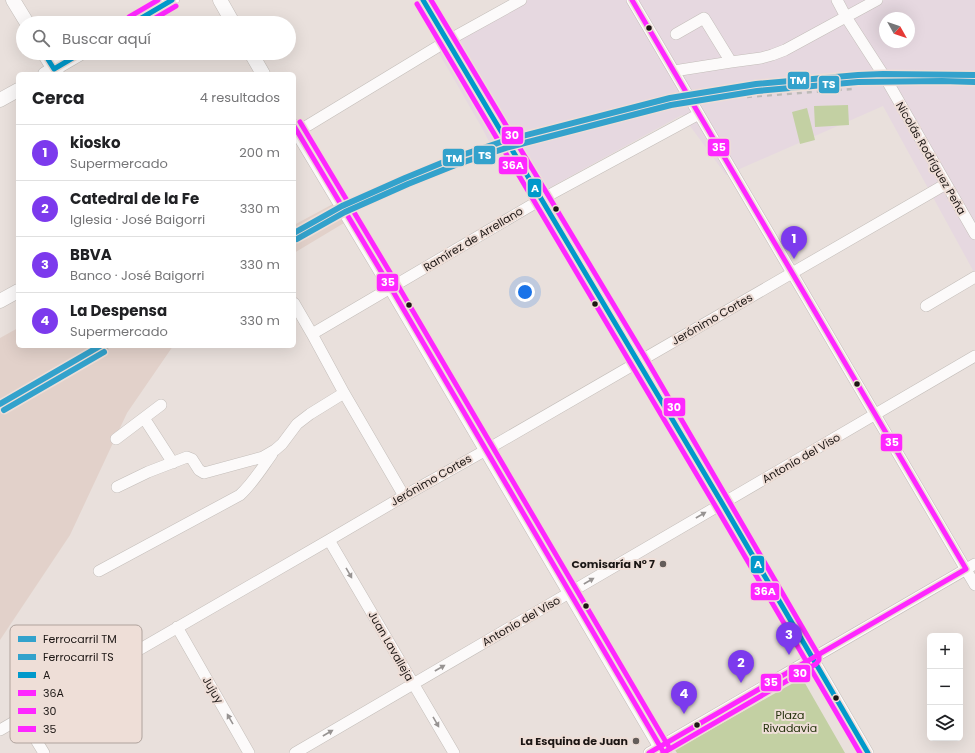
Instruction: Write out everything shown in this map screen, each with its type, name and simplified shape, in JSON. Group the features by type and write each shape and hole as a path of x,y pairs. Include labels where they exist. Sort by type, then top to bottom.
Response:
{"main road":[{"path":"13,0 22,16"},
{"path":"145,16 172,0"},
{"path":"220,0 229,16"},
{"path":"47,60 52,72 70,60"},
{"path":"255,60 263,72"},
{"path":"0,100 16,91"},
{"path":"296,132 391,288 569,592 658,751"},
{"path":"0,302 16,292"}],"street":[{"path":"423,0 542,198 868,753"},
{"path":"296,129 447,41 521,0"},
{"path":"632,0 875,414 970,566 975,585"},
{"name":"Nicolás Rodríguez Peña","path":"837,0 846,17 886,78 975,234"},
{"path":"674,71 772,55 785,50 877,0"},
{"path":"676,34 704,18 731,62"},
{"name":"Ramírez de Arrellano","path":"312,334 542,198 699,114"},
{"name":"Jerónimo Cortes","path":"142,648 946,184"},
{"path":"926,306 975,277"},
{"path":"296,306 404,496"},
{"name":"Antonio del Viso","path":"294,753 975,356"},
{"path":"99,571 240,495 254,480 275,450 286,439 297,424 344,393"},
{"path":"116,439 161,405"},
{"path":"144,418 173,463"},
{"path":"118,488 148,472 188,457 192,459 204,473 263,457 275,450"},
{"name":"Juan Lavalleja","path":"329,540 454,753"},
{"path":"658,751 812,658 970,566"},
{"name":"Jujuy","path":"178,627 249,753"},
{"name":"Jerónimo Cortes","path":"0,730 10,724"},
{"path":"38,743 44,753"}],"shaded area":[{"path":"518,0 975,0 975,274 883,106 726,175 682,115 549,188 504,170 482,128 436,48"},
{"path":"333,204 344,223 296,252 296,224"},
{"path":"16,329 16,348 172,348 127,413 70,535 0,640 0,338"}],"green space":[{"path":"848,105 849,125 815,127 814,106"},
{"path":"807,108 815,140 800,144 792,112"},
{"name":"Plaza Rivadavia","path":"802,678 845,753 677,753 675,750"}],"railway":[{"path":"296,237 344,209 459,159 508,143 613,116 690,99 784,87 886,79 975,80"},
{"path":"747,97 853,89"},
{"path":"0,411 109,348"}],"rail line":[{"name":"TM","path":"296,232 342,206 456,157 507,140 670,98 756,84 858,75 975,75"},
{"name":"TS","path":"297,239 345,212 458,164 509,147 671,105 757,91 858,82 975,82"},
{"name":"TM","path":"0,404 97,348"},
{"name":"TS","path":"4,410 104,352"}],"transit line":[{"name":"30","path":"131,16 158,0"},
{"name":"A","path":"145,16 172,0"},
{"name":"A","path":"423,0 722,503 868,753"},
{"name":"30","path":"431,0 645,357 819,656 819,660 816,664 663,753"},
{"name":"35","path":"632,0 966,569 649,753"},
{"name":"36A","path":"417,4 716,507 860,753"},
{"name":"36A","path":"159,16 176,6"},
{"name":"A","path":"48,60 54,69 69,60"},
{"name":"30","path":"300,122 397,284 670,749"},
{"name":"35","path":"296,129 664,753"}],"place":[{"name":"kiosko","path":"794,259"},
{"name":"Comisaría N° 7","path":"663,564"},
{"name":"BBVA","path":"789,655"},
{"name":"Catedral de la Fe","path":"741,683"},
{"name":"La Despensa","path":"684,714"},
{"name":"La Esquina de Juan","path":"636,741"}]}
